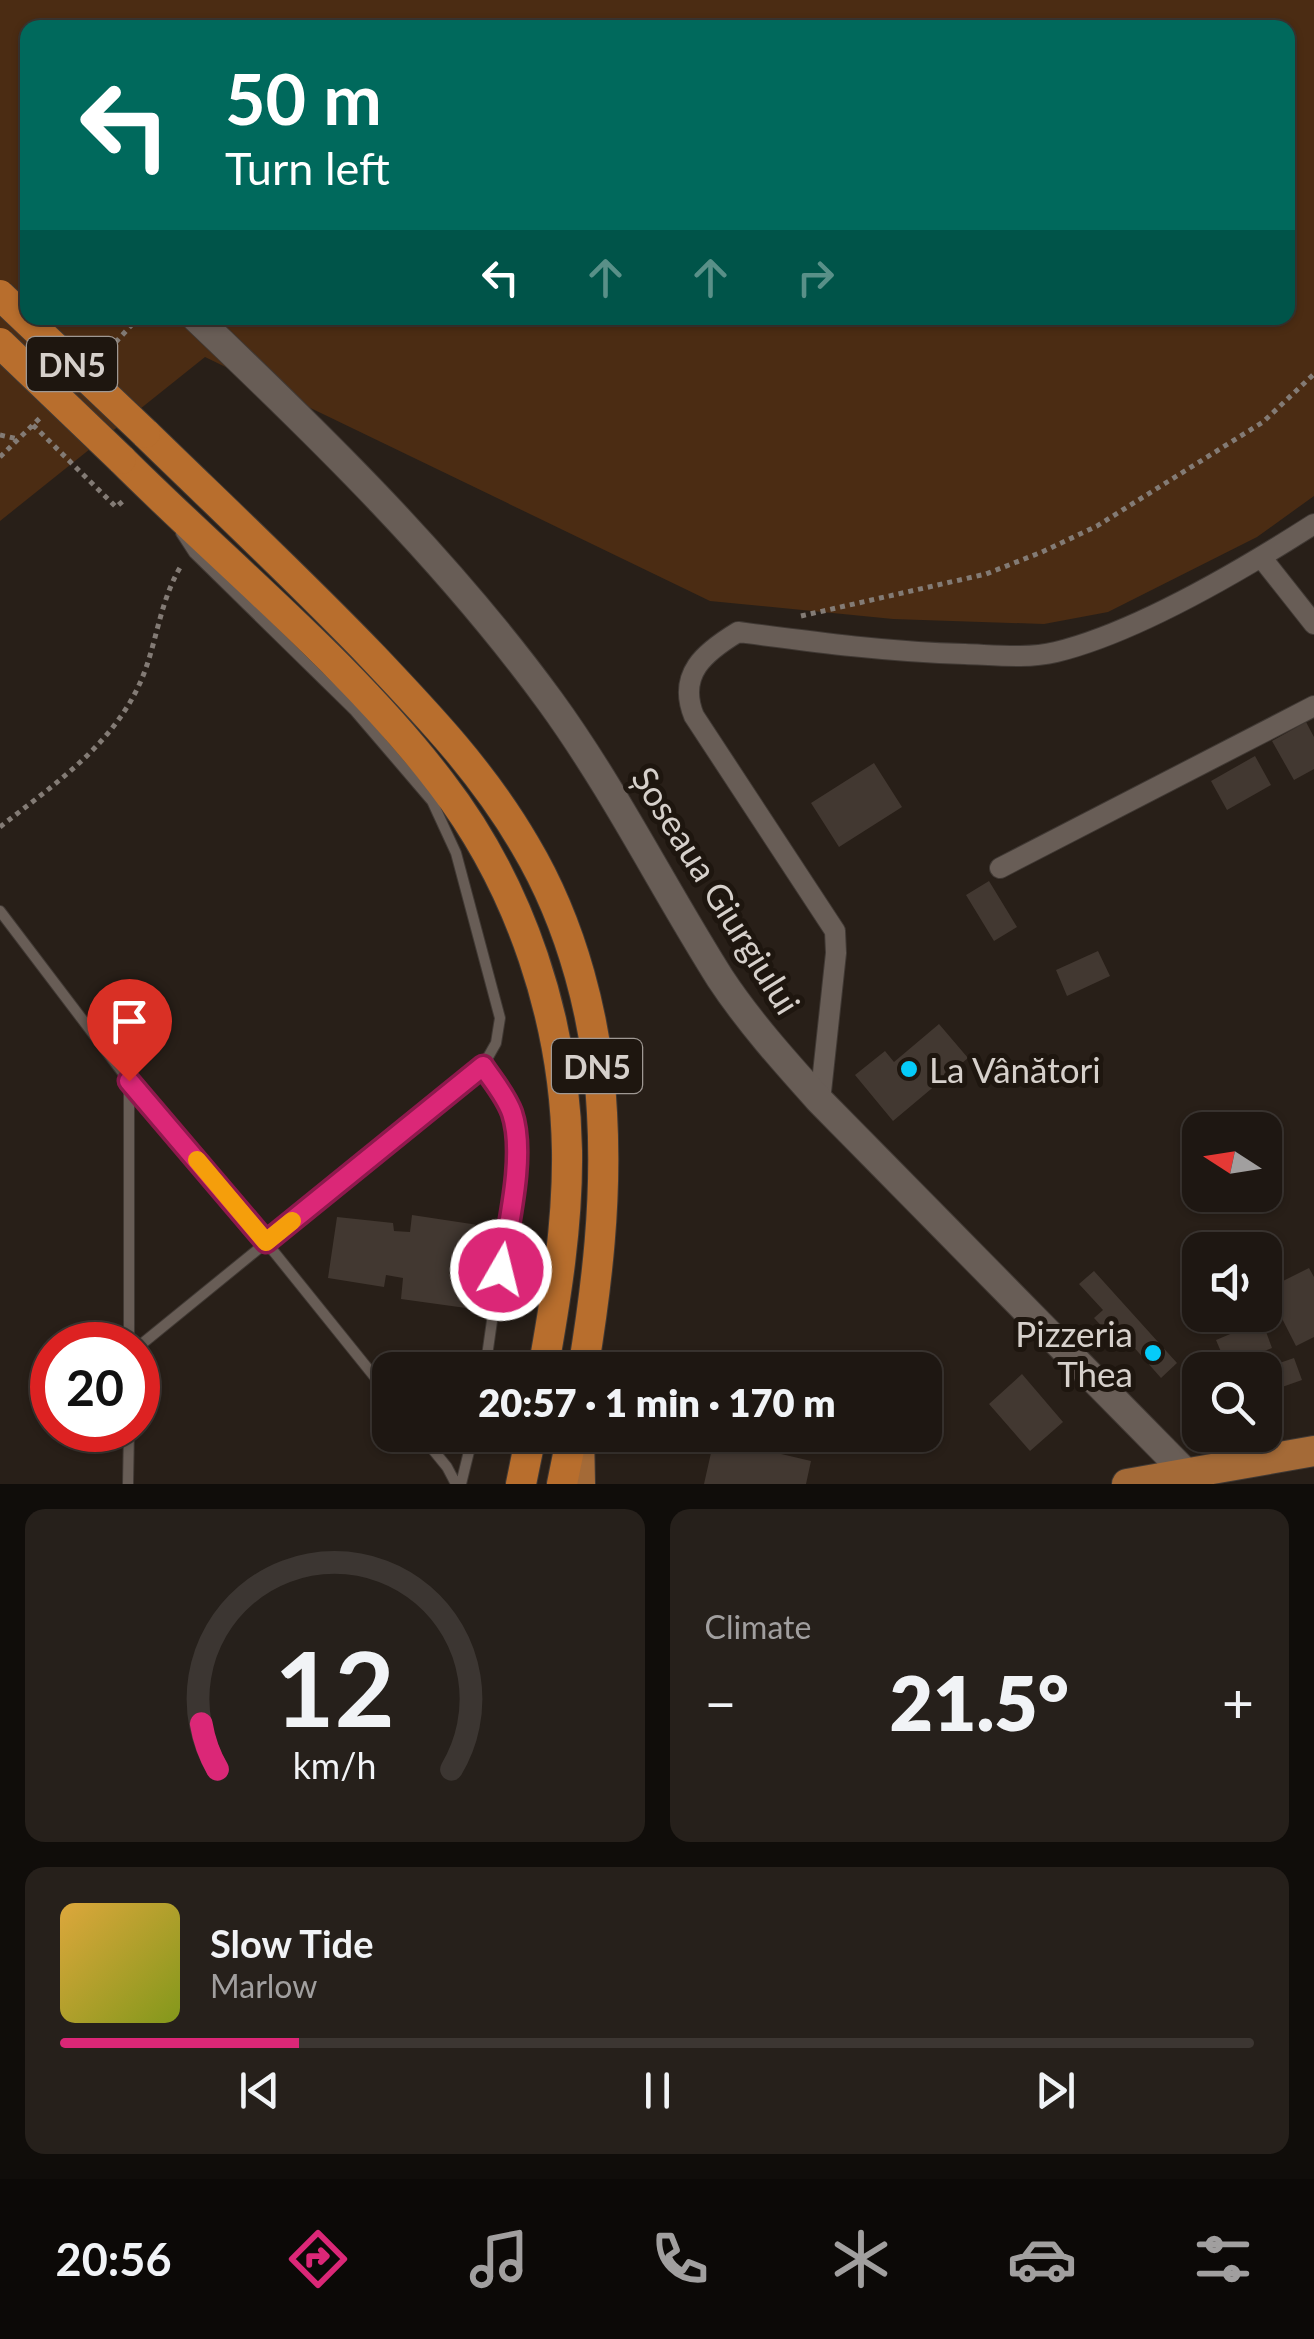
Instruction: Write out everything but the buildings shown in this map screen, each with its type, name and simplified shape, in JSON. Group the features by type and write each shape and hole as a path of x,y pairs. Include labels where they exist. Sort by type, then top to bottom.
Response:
{"highway":[{"name":"DN5","path":"0,294 20,313"},
{"name":"DN5","path":"32,325 345,628 427,713 497,801 528,849 562,925 582,984 602,1109 600,1245 585,1352"},
{"name":"DN5","path":"0,343 386,719 463,813 500,878 539,974 554,1032 563,1096 564,1208 560,1264 546,1352"},
{"path":"520,1484 527,1452"},
{"path":"562,1484 570,1452"}],"main road":[{"path":"1127,1484 1193,1479 1314,1451"},
{"path":"577,1452 580,1484"}],"street":[{"name":"Șoseaua Giurgiului","path":"203,325 400,524 518,658 591,760 722,981 764,1037 820,1102 1193,1479"},
{"path":"820,1102 835,931 694,716 689,685 702,656 738,632 896,652 1021,656 1053,652 1104,637 1262,557 1314,524"},
{"path":"1262,557 1314,624"},
{"path":"1000,868 1314,706"}],"lane":[{"path":"150,488 194,553 355,711 432,801 456,853 499,1010 498,1035 483,1066 160,1328"},
{"path":"0,911 129,1081 372,1374"},
{"path":"483,1066 507,1102 517,1145 488,1352"},
{"path":"129,1081 129,1322"},
{"path":"128,1484 129,1452"},
{"path":"435,1452 458,1484"},
{"path":"458,1484 468,1452"}],"path":[{"path":"786,620 986,574 1042,552 1097,526 1264,422 1314,374"},
{"path":"33,425 116,508 150,488"},
{"path":"0,435 18,440"},
{"path":"0,827 88,757 121,720 142,680 173,580 179,567 194,553"}],"shaded area":[{"path":"0,0 1314,0 1314,496 1257,537 1108,612 1044,624 893,619 710,601 205,357 0,521"}],"slow traffic":[{"path":"197,1160 266,1242 292,1221"}],"place":[{"name":"La Vânători","path":"909,1069"},
{"name":"Pizzeria Thea","path":"1153,1353"}],"route":[{"path":"129,1081 266,1242 483,1066 507,1102 516,1128 501,1270"}]}
